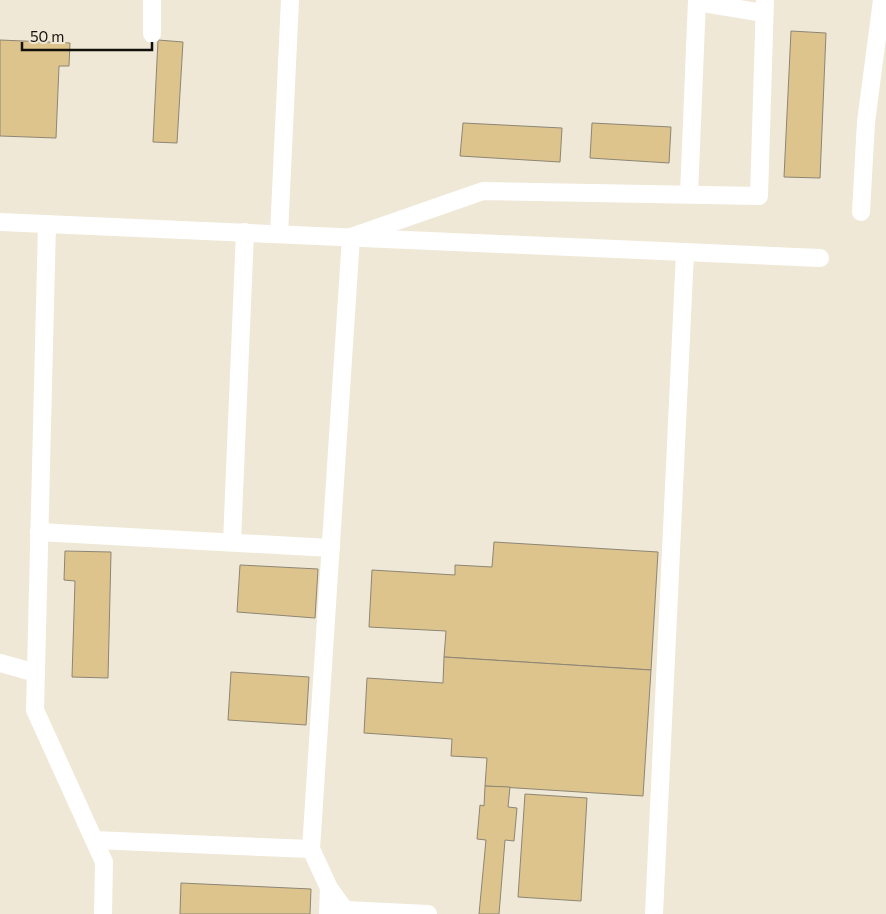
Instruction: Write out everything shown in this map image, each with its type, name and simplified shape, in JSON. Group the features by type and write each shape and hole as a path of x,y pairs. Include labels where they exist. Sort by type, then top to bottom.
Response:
{"street":[{"path":"152,0 152,34"},
{"path":"279,234 290,0"},
{"path":"861,212 866,122 882,0"},
{"path":"351,237 483,191 758,196 764,6 697,1 689,194"},
{"path":"0,222 820,258"},
{"path":"47,224 35,710 104,862 103,914"},
{"path":"232,542 244,232"},
{"path":"351,237 311,849 329,888 345,910 428,914"},
{"path":"654,914 685,252"},
{"path":"39,532 331,548"},
{"path":"0,663 36,673"},
{"path":"94,840 311,849"},
{"path":"328,914 329,888"}],"building":[{"path":"791,31 826,33 820,178 784,177"},
{"path":"0,40 70,43 69,66 59,66 56,138 0,136"},
{"path":"158,40 183,42 177,143 153,142"},
{"path":"463,123 562,128 560,162 460,156"},
{"path":"592,123 671,127 669,163 590,158"},
{"path":"494,542 658,552 651,670 444,657 446,631 369,627 372,570 455,575 455,565 492,567"},
{"path":"65,551 111,552 108,678 72,677 75,581 64,580"},
{"path":"240,565 318,569 315,618 237,612"},
{"path":"444,657 651,670 643,796 485,786 487,758 451,756 452,739 364,733 367,678 443,683"},
{"path":"231,672 309,677 306,725 228,720"},
{"path":"485,786 510,787 508,807 517,808 514,841 505,840 499,914 479,914 486,840 477,839 480,805 484,806"},
{"path":"525,794 587,798 581,901 518,897"},
{"path":"181,883 311,889 310,914 180,914"}]}
